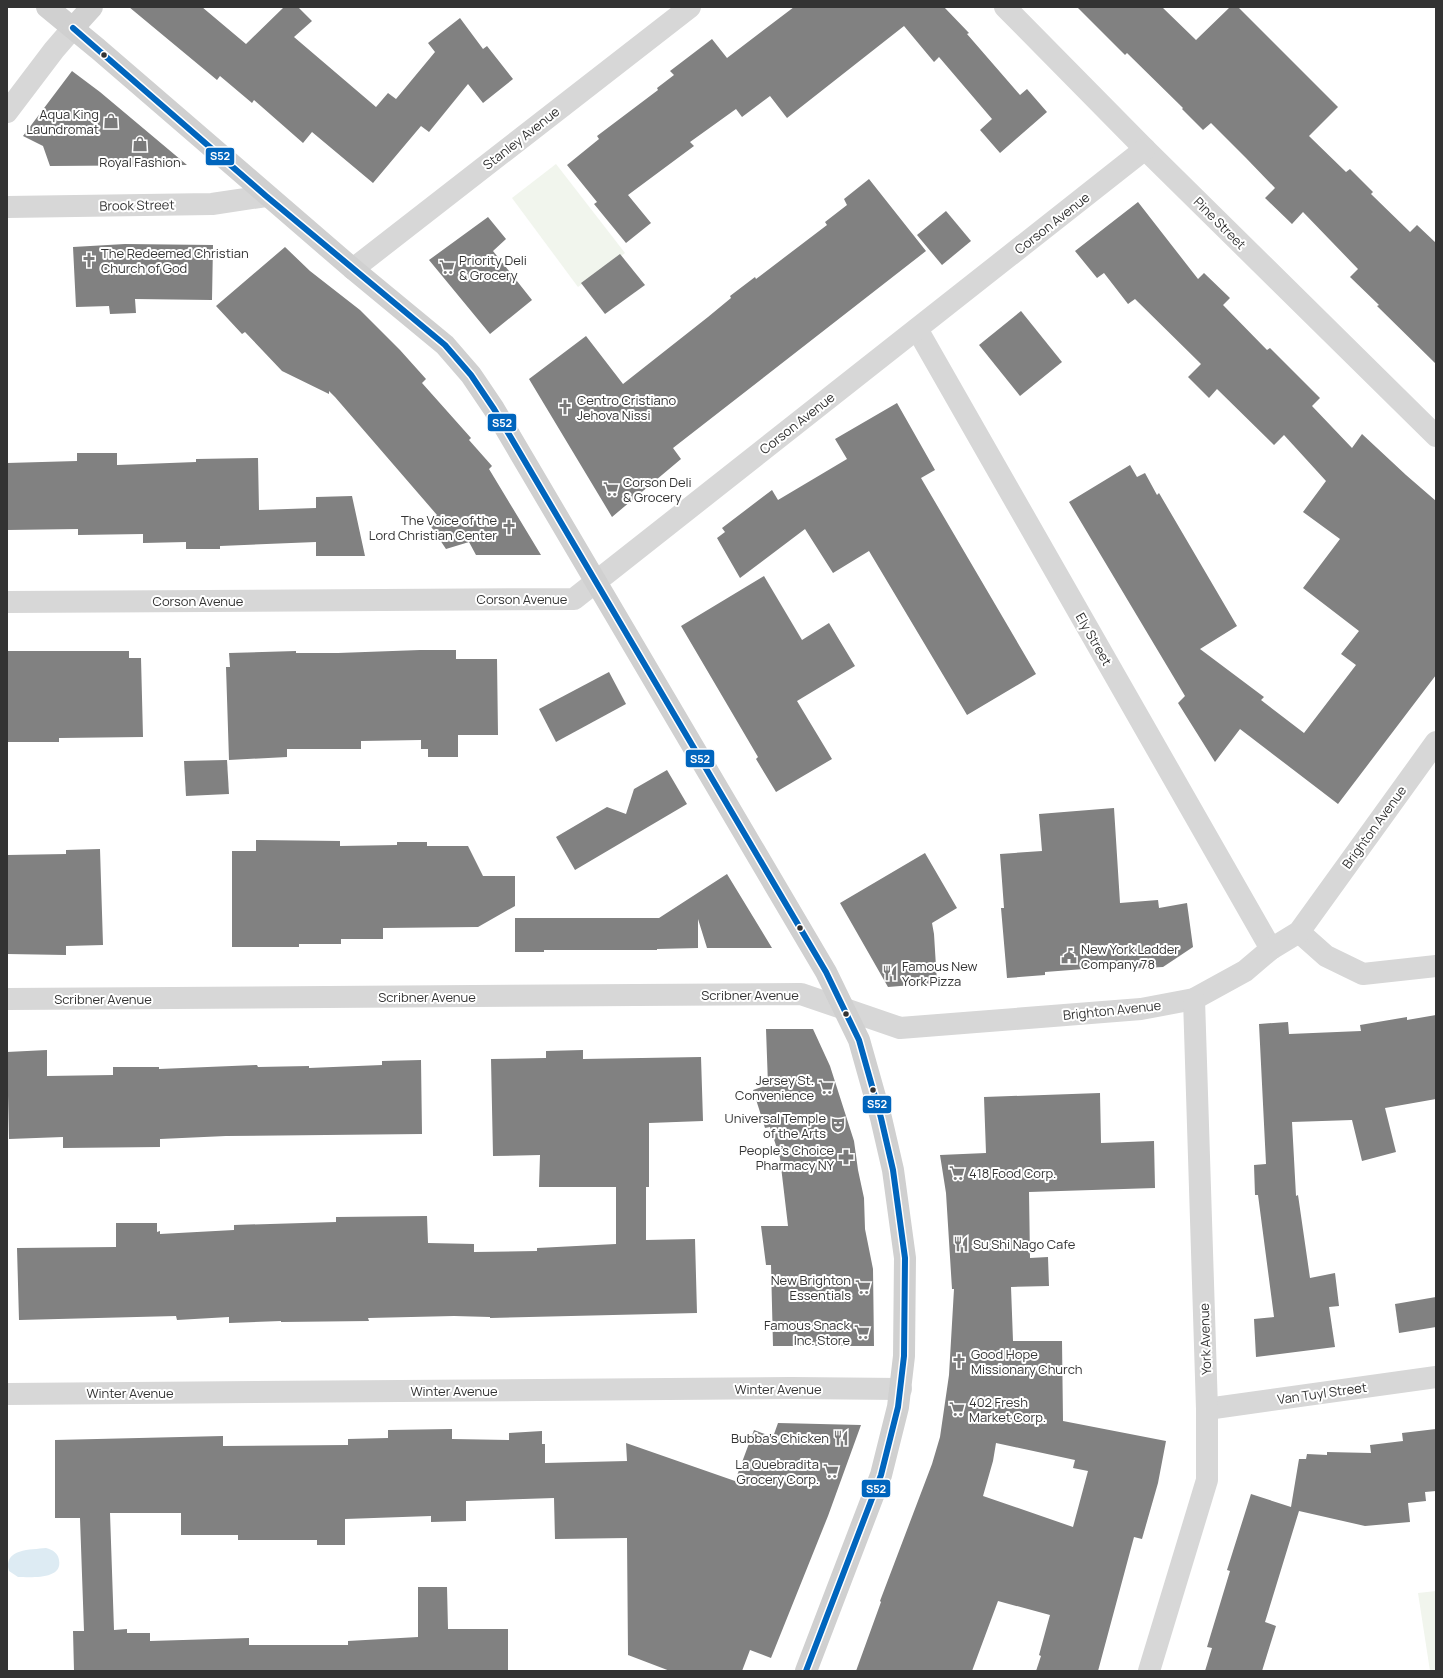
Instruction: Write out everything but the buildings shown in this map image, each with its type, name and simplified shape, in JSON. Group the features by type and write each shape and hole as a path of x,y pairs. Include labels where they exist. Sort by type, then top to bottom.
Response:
{"street":[{"path":"47,7 266,196 445,345 471,375 494,409 597,582 826,972 859,1040 894,1170 905,1258 904,1356 901,1389 894,1427 881,1475 806,1671"},
{"path":"7,112 54,50 92,7"},
{"name":"Stanley Avenue","path":"353,269 690,7"},
{"name":"Pine Street","path":"1006,7 1145,149 1436,436"},
{"name":"Corson Avenue","path":"7,602 574,599 1145,149"},
{"name":"Brook Street","path":"7,207 212,204 266,196"},
{"name":"Ely Street","path":"917,329 1271,949"},
{"name":"Brighton Avenue","path":"844,1008 900,1028 1141,1010 1194,999 1245,970 1271,949 1299,932 1436,742"},
{"path":"1299,932 1326,956 1363,974 1436,966"},
{"name":"Scribner Avenue","path":"7,1000 801,994 844,1008"},
{"name":"York Avenue","path":"1149,1671 1207,1480 1208,1408 1194,999"},
{"name":"Van Tuyl Street","path":"1208,1408 1436,1377"},
{"name":"Winter Avenue","path":"7,1394 791,1388 901,1389"}],"shaded area":[{"path":"556,164 625,253 578,287 512,198"},
{"path":"46,1548 58,1555 59,1566 56,1571 45,1576 18,1577 9,1571 8,1563 14,1554 26,1550"},
{"path":"1436,1591 1436,1671 1430,1671 1418,1593"}],"transit line":[{"name":"S52","path":"73,28 266,196 445,345 471,375 494,409 826,972 859,1040 881,1118 893,1170 905,1258 904,1356 898,1407 881,1475 806,1671"}],"place":[{"name":"Aqua King Laundromat","path":"111,121"},
{"name":"Royal Fashion","path":"140,144"},
{"name":"The Redeemed Christian Church of God","path":"89,260"},
{"name":"Priority Deli & Grocery","path":"447,267"},
{"name":"Centro Cristiano Jehova Nissi","path":"565,407"},
{"name":"Corson Deli & Grocery","path":"611,489"},
{"name":"The Voice of the Lord Christian Center","path":"509,527"},
{"name":"New York Ladder Company 78","path":"1069,956"},
{"name":"Famous New York Pizza","path":"890,973"},
{"name":"Jersey St. Convenience","path":"826,1087"},
{"name":"Universal Temple of the Arts","path":"838,1125"},
{"name":"People's Choice Pharmacy NY","path":"846,1157"},
{"name":"418 Food Corp.","path":"957,1173"},
{"name":"Su Shi Nago Cafe","path":"961,1244"},
{"name":"New Brighton Essentials","path":"863,1287"},
{"name":"Famous Snack Inc. Store","path":"862,1332"},
{"name":"Good Hope Missionary Church","path":"959,1361"},
{"name":"402 Fresh Market Corp.","path":"957,1409"},
{"name":"Bubba's Chicken","path":"841,1438"},
{"name":"La Quebradita Grocery Corp.","path":"831,1471"}]}
